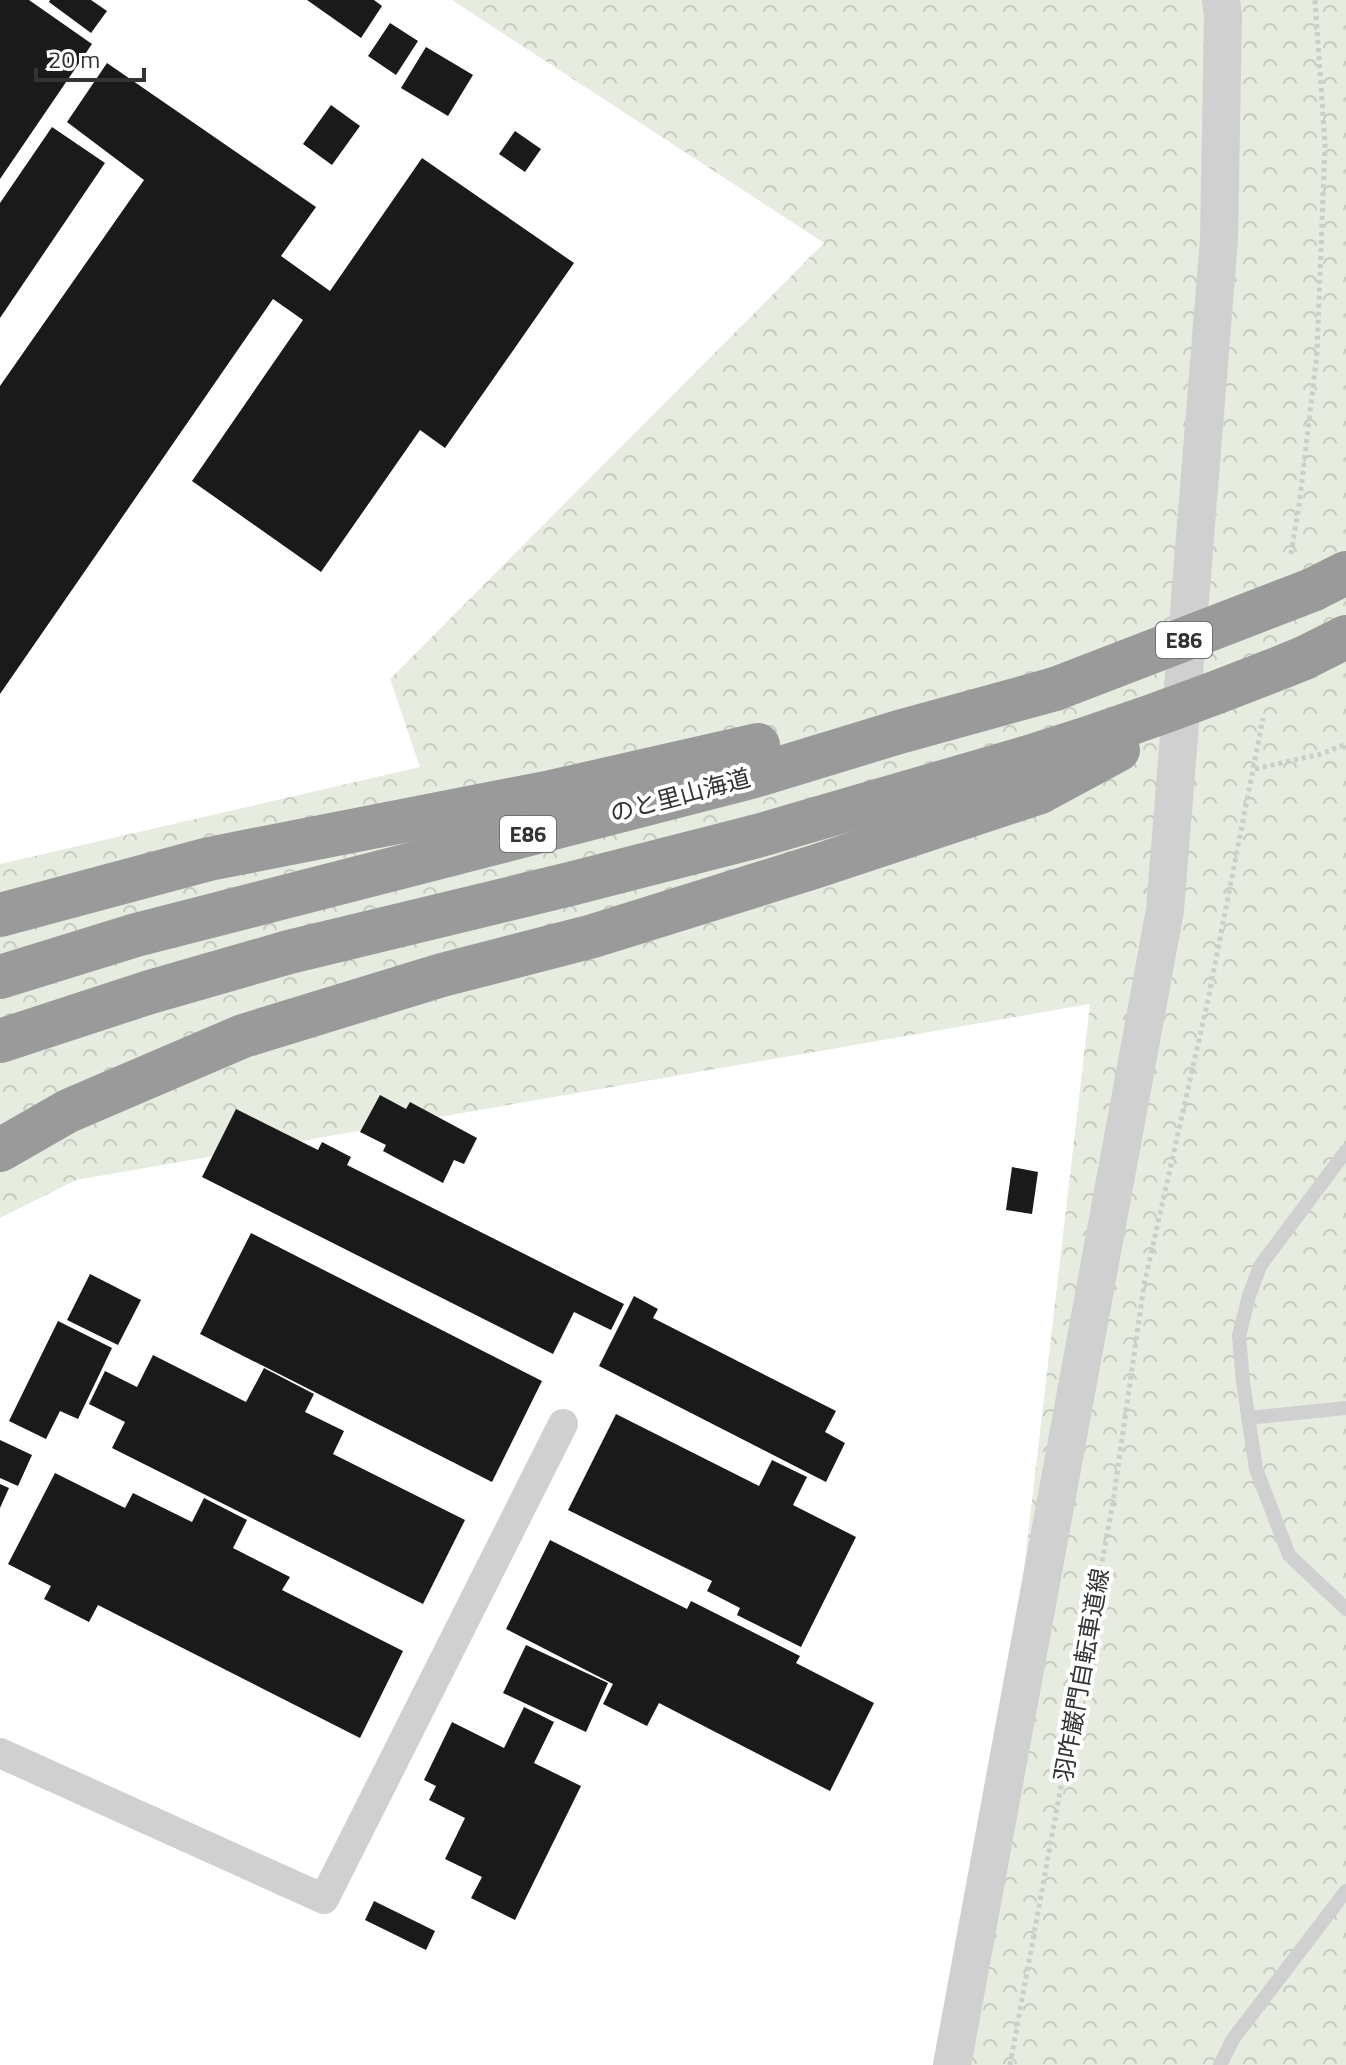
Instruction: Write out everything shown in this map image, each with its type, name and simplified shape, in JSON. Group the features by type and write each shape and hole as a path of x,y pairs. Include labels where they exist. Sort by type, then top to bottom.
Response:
{"highway":[{"name":"のと里山海道","path":"0,977 136,935 751,777 1055,689 1329,581"},
{"name":"E86","path":"0,1041 150,992 289,952 761,835 1034,775 1127,726 1304,658 1346,637"},
{"path":"0,915 209,859 551,792 767,743 934,699 1055,689"},
{"path":"0,1150 68,1111 243,1036 442,975 593,936 814,867 1034,775"}],"street":[{"path":"952,2065 1165,910 1219,239 1221,0"},
{"path":"0,1753 324,1899 563,1424"}],"lane":[{"path":"1346,1151 1260,1266 1239,1336 1256,1469 1289,1555 1346,1609"},
{"path":"1248,1418 1346,1408"},
{"path":"1220,2065 1233,2039 1346,1891"}],"path":[{"path":"1255,769 1321,754 1346,744"},
{"name":"羽咋巌門自転車道線","path":"1010,2065 1113,1502 1144,1285"}],"green space":[{"path":"452,0 1346,0 1346,2065 966,2065 1090,1004 76,1180 0,1218 0,864 420,767 390,679 824,243"}],"building":[{"path":"0,0 29,0 92,44 0,179"},
{"path":"50,0 91,0 107,11 91,33"},
{"path":"307,0 374,0 382,6 361,38"},
{"path":"390,23 418,41 396,75 368,56"},
{"path":"426,47 473,75 448,116 401,88"},
{"path":"107,63 316,207 281,256 330,291 422,158 574,263 445,448 420,430 321,572 192,481 303,320 273,299 0,694 0,386 144,180 67,122"},
{"path":"331,105 360,126 332,165 303,144"},
{"path":"52,127 105,163 0,318 0,203"},
{"path":"515,131 541,149 525,172 499,154"},
{"path":"380,1095 406,1109 410,1102 477,1138 464,1164 454,1160 443,1183 383,1151 386,1145 360,1132"},
{"path":"236,1109 318,1150 322,1142 351,1157 347,1165 624,1304 611,1330 574,1312 553,1354 202,1177"},
{"path":"1012,1167 1038,1172 1032,1214 1006,1210"},
{"path":"251,1233 542,1381 492,1482 200,1334"},
{"path":"90,1274 141,1300 118,1345 67,1320"},
{"path":"634,1296 658,1309 653,1318 836,1411 825,1432 845,1443 826,1482 599,1366"},
{"path":"58,1321 112,1348 78,1419 60,1411 46,1439 9,1421"},
{"path":"153,1355 246,1402 264,1368 314,1394 305,1412 344,1431 333,1454 465,1520 423,1604 112,1448 125,1422 89,1404 105,1371 137,1387"},
{"path":"616,1414 759,1486 772,1460 807,1477 793,1505 856,1537 801,1647 737,1615 740,1608 707,1591 712,1581 568,1510"},
{"path":"0,1440 32,1455 18,1486 0,1478"},
{"path":"55,1473 125,1508 133,1493 192,1522 204,1498 247,1520 233,1548 290,1577 282,1590 403,1651 360,1738 98,1605 89,1622 44,1599 51,1586 8,1564"},
{"path":"0,1484 9,1488 0,1508"},
{"path":"550,1540 687,1609 691,1601 800,1656 796,1663 874,1703 830,1791 659,1703 647,1726 603,1704 613,1684 506,1629"},
{"path":"526,1645 608,1683 586,1732 503,1693"},
{"path":"524,1707 554,1722 534,1763 581,1786 515,1920 471,1898 482,1877 445,1859 465,1818 429,1800 436,1786 424,1780 452,1722 504,1748"},
{"path":"374,1901 435,1931 426,1950 365,1920"}]}
